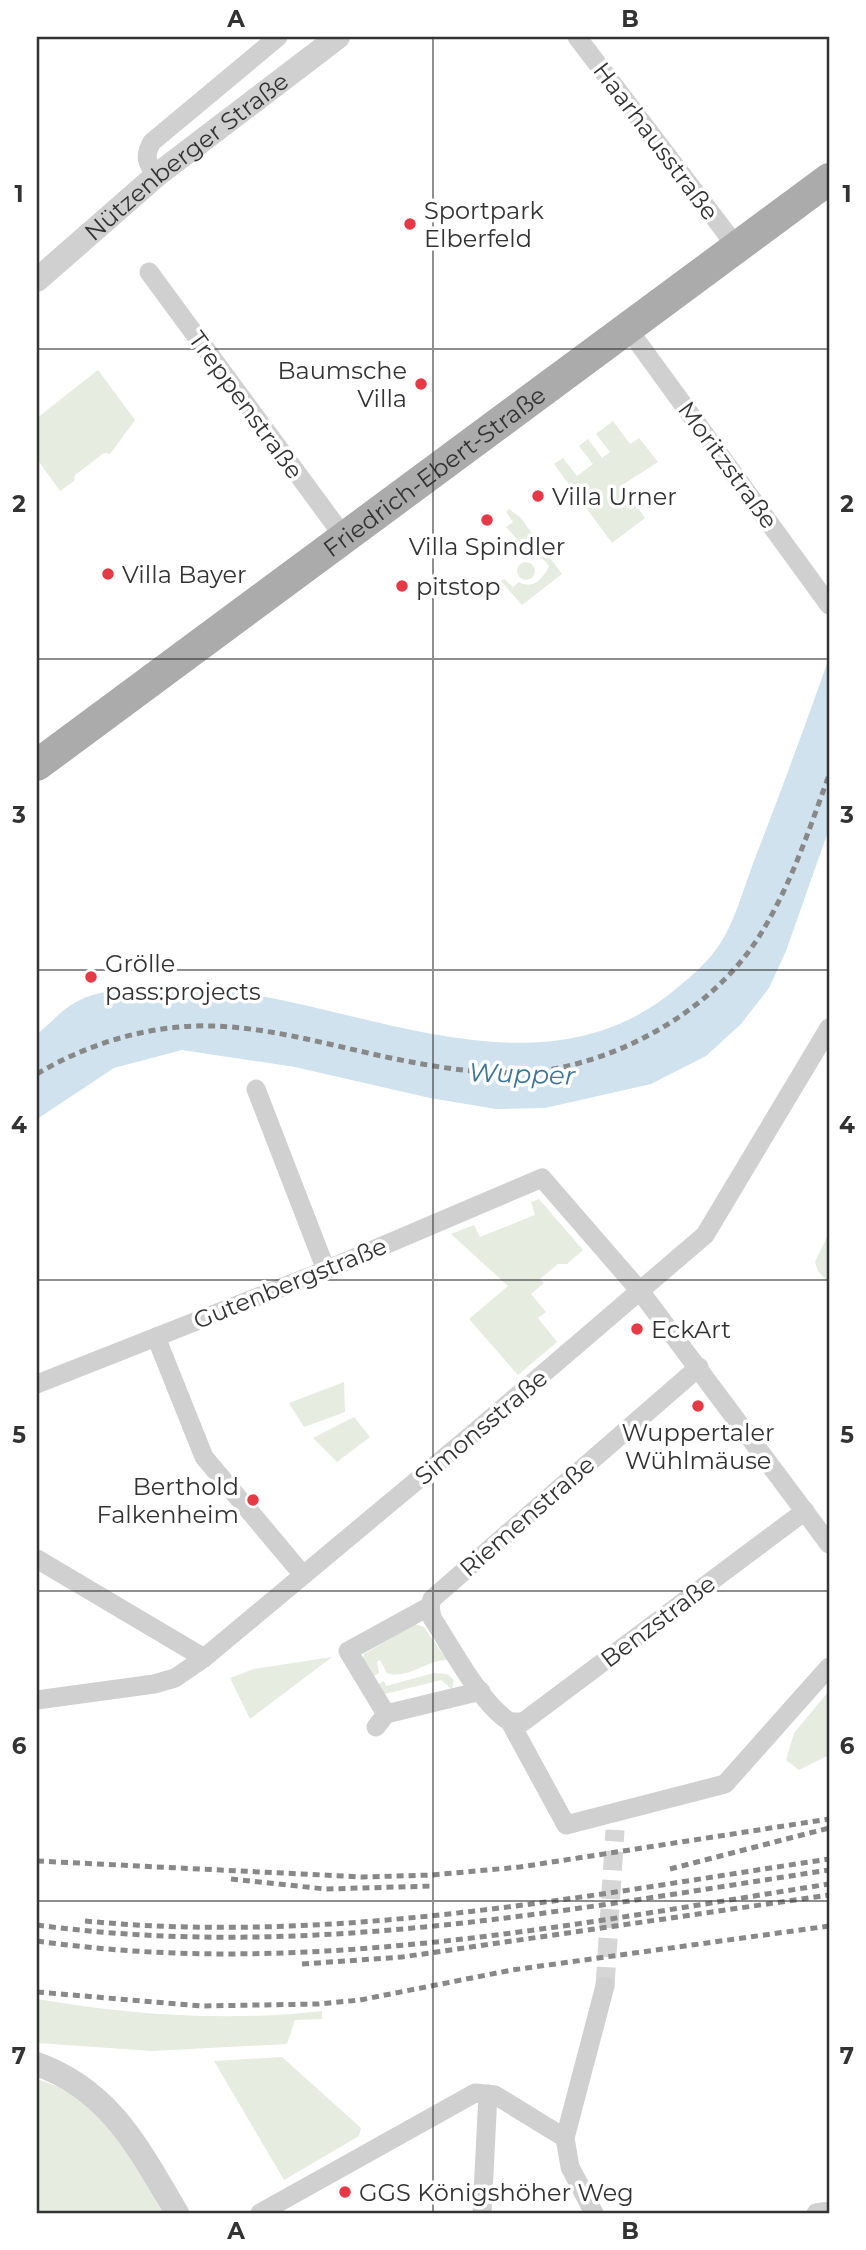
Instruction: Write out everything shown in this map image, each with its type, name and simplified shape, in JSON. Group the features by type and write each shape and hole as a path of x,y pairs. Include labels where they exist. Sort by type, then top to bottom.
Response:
{"main road":[{"name":"Friedrich-Ebert-Straße","path":"37,765 626,326 829,179"}],"street":[{"path":"157,175 147,160 146,152 152,142 278,37"},
{"name":"Nützenberger Straße","path":"37,280 157,175 338,37"},
{"name":"Haarhausstraße","path":"577,37 736,246"},
{"name":"Treppenstraße","path":"149,272 344,537"},
{"name":"Moritzstraße","path":"626,326 829,605"},
{"name":"Simonsstraße","path":"37,1699 154,1684 175,1678 204,1658 640,1291 705,1235 829,1028"},
{"path":"256,1089 326,1270"},
{"name":"Gutenbergstraße","path":"37,1384 326,1270 542,1178 640,1291"},
{"path":"640,1291 829,1544"},
{"path":"156,1337 204,1457 303,1575"},
{"name":"Riemenstraße","path":"481,1691 381,1721 348,1651 430,1606 432,1599 699,1367"},
{"name":"Benzstraße","path":"510,1723 523,1723 804,1511"},
{"path":"37,1559 204,1658"},
{"path":"430,1606 432,1618 481,1691 501,1717 510,1723 566,1825 615,1822 725,1784 829,1667"},
{"path":"594,2213 570,2167 565,2137 605,1986"},
{"path":"37,2064 77,2081 105,2105 130,2136 177,2213"},
{"path":"260,2213 475,2093 495,2095 565,2137"},
{"path":"482,2213 488,2094"},
{"path":"816,2213 829,2211"}],"shaded area":[{"path":"98,370 135,420 110,454 104,453 75,475 74,481 60,491 37,459 37,418"},
{"path":"613,421 630,444 639,438 658,462 622,485 645,518 612,543 554,464 563,458 577,476 593,464 579,446 588,439 602,458 610,452 596,434"},
{"path":"509,509 520,517 562,574 522,605 501,581 504,579 513,587 519,582 533,584 541,579 549,566 544,560 530,554 506,527 513,522 506,512"},
{"path":"522,562 530,562 535,571 533,578 522,580 517,575 517,567"},
{"path":"539,1199 583,1250 567,1264 558,1264 540,1279 544,1283 531,1294 546,1312 538,1318 557,1342 518,1375 469,1319 508,1286 451,1234 474,1225 480,1237 535,1215 531,1202"},
{"path":"829,1233 829,1283 818,1271 815,1262"},
{"path":"344,1382 345,1412 304,1427 289,1403"},
{"path":"354,1417 370,1437 337,1462 313,1438"},
{"path":"415,1624 424,1627 447,1660 410,1672 394,1674 387,1673 380,1660 377,1662 379,1673 371,1678 362,1664 364,1654"},
{"path":"332,1657 250,1719 230,1678 254,1669"},
{"path":"434,1673 447,1674 454,1680 452,1689 441,1680 377,1696 375,1686 384,1681 386,1686"},
{"path":"829,1691 829,1755 799,1770 786,1760 794,1733"},
{"path":"37,1999 179,2015 251,2016 322,2011 322,2019 295,2020 287,2044 152,2051 37,2043"},
{"path":"282,2057 361,2128 359,2136 284,2180 214,2061"},
{"path":"37,2079 81,2101 98,2116 126,2150 163,2213 37,2213"}],"water":[{"name":"Wupper","path":"829,658 829,829 786,951 769,988 741,1024 706,1056 651,1084 545,1108 496,1109 430,1098 295,1067 182,1050 114,1068 37,1119 37,1034 72,1004 102,993 145,988 209,989 276,999 411,1030 478,1041 544,1042 607,1029 667,996 709,958 730,925"}],"tunnel":[{"path":"605,1986 615,1830"}],"railway":[{"path":"37,1074 99,1045 144,1032 190,1026 263,1031 411,1062 479,1072 547,1070 609,1053 668,1024 720,984 742,961 781,897 799,857 829,775"},
{"path":"37,1861 363,1877 432,1875 520,1867 829,1819"},
{"path":"670,1869 829,1828"},
{"path":"85,1921 179,1927 272,1927 365,1922 551,1901 829,1859"},
{"path":"37,1925 136,1935 236,1937 335,1934 533,1914 829,1870"},
{"path":"231,1879 325,1889 434,1886"},
{"path":"37,1941 136,1951 236,1954 335,1950 534,1930 829,1884"},
{"path":"302,1964 402,1957 829,1895"},
{"path":"37,1992 201,2006 318,2004 360,2000 512,1970 829,1926"}],"place":[{"name":"Sportpark Elberfeld","path":"410,224"},
{"name":"Baumsche Villa","path":"421,384"},
{"name":"Villa Urner","path":"538,496"},
{"name":"Villa Spindler","path":"487,520"},
{"name":"Villa Bayer","path":"108,574"},
{"name":"pitstop","path":"402,586"},
{"name":"Grölle pass:projects","path":"91,977"},
{"name":"EckArt","path":"637,1329"},
{"name":"Wuppertaler Wühlmäuse","path":"698,1406"},
{"name":"Berthold Falkenheim","path":"253,1500"},
{"name":"GGS Königshöher Weg","path":"345,2192"}]}
